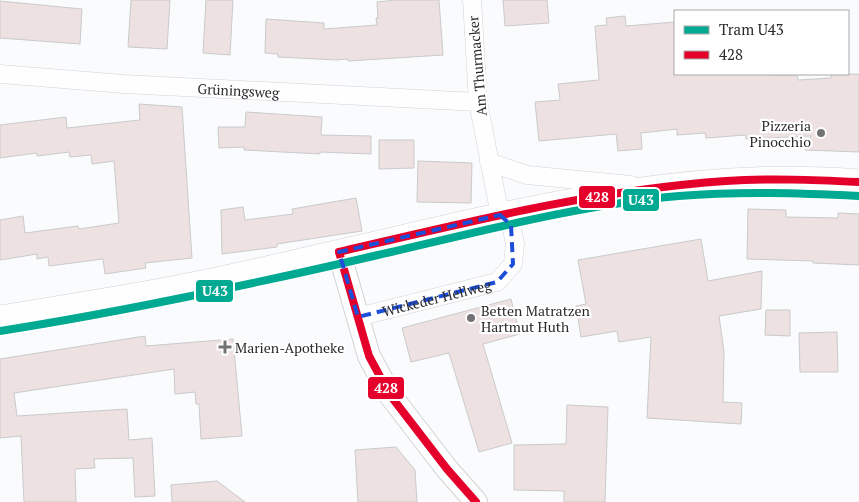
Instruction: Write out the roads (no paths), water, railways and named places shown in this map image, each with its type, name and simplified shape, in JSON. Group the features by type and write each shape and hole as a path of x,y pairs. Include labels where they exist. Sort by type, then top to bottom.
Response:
{"main road":[{"path":"0,318 182,287 568,201 657,187 718,181 779,178 859,182"}],"street":[{"name":"Am Thurmacker","path":"472,0 478,102 500,215"},
{"name":"Grüningsweg","path":"0,74 124,84 478,102"},
{"path":"489,162 527,175 657,187"},
{"name":"Wickeder Hellweg","path":"358,317 497,282 513,264 515,244 511,225 500,215"},
{"path":"339,252 370,356 390,395 447,469 476,502"}],"tram line":[{"name":"U43","path":"0,331 190,296 331,266 528,220 641,200 724,193 792,193 859,196"}],"place":[{"name":"Pizzeria Pinocchio","path":"821,133"},
{"name":"Betten Matratzen Hartmut Huth","path":"471,318"},
{"name":"Marien-Apotheke","path":"225,347"}]}
